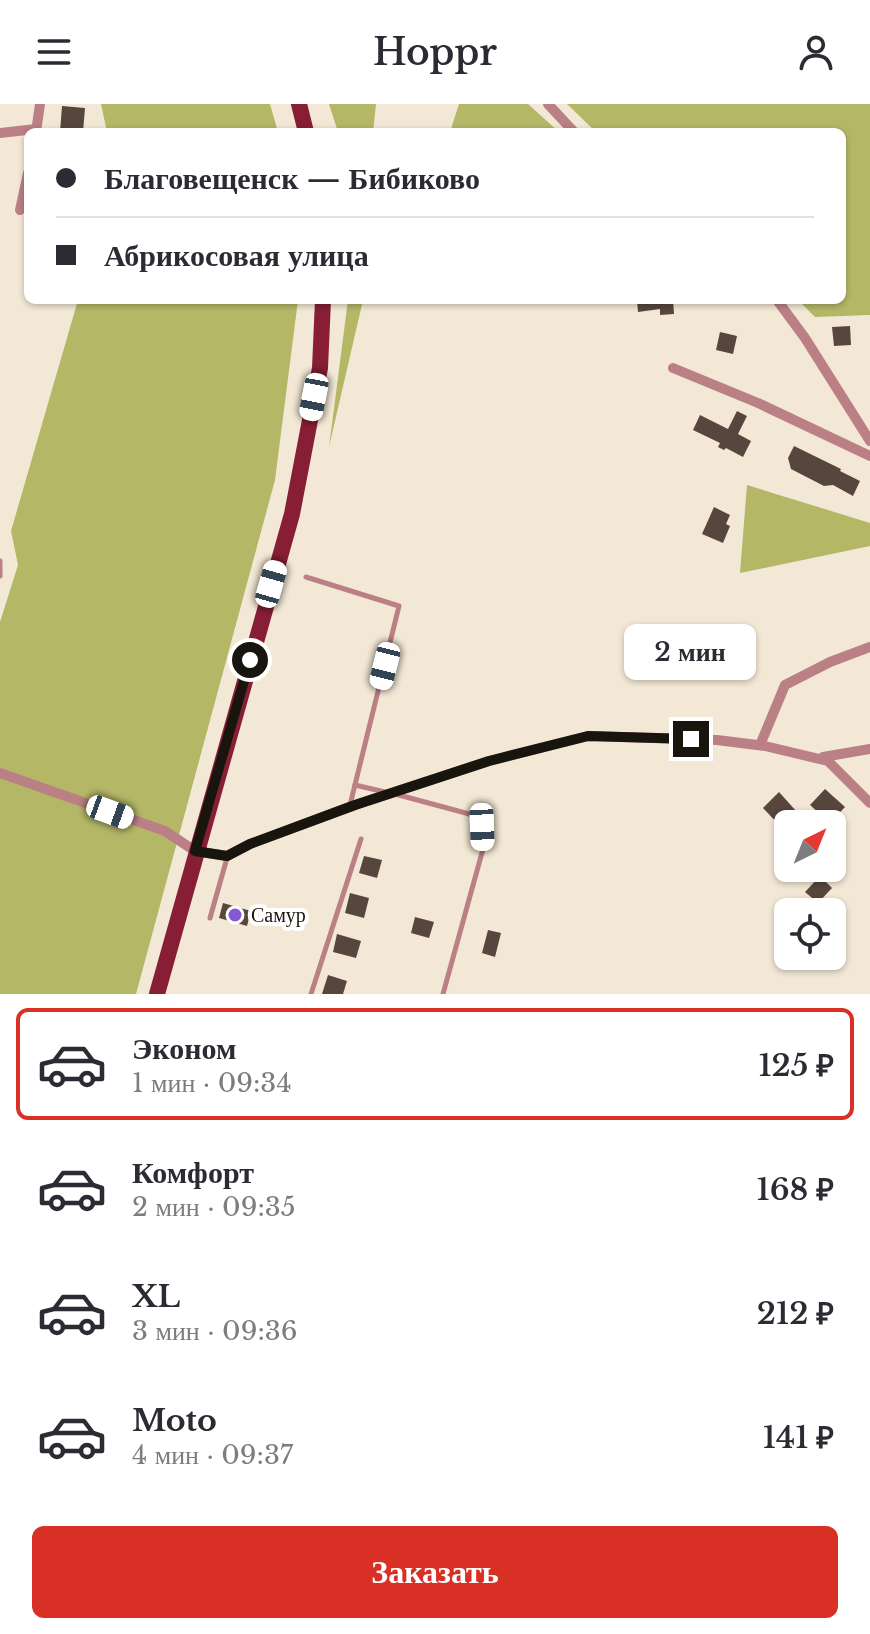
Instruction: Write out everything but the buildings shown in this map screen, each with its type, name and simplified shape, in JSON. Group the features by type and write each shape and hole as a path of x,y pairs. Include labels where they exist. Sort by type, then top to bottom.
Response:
{"main road":[{"path":"299,104 305,128"},
{"path":"157,994 292,514 320,368 323,304"}],"street":[{"path":"36,128 40,104"},
{"path":"548,104 570,128"},
{"path":"0,133 24,132"},
{"path":"20,210 24,192"},
{"path":"780,304 870,441"},
{"path":"673,368 758,403 870,456"},
{"path":"760,745 785,685 830,662 870,647"},
{"path":"0,773 165,831 195,851 227,856 250,844 349,808 489,761 588,736 717,740 760,745 813,757 828,761 870,803"},
{"path":"813,757 840,756 870,749"}],"lane":[{"path":"0,561 0,576"},
{"path":"306,577 399,606 349,808"},
{"path":"355,785 473,815 482,827 483,849 443,994"},
{"path":"311,994 361,839"},
{"path":"210,918 227,856"}],"green space":[{"path":"101,104 270,104 277,128 106,128"},
{"path":"329,104 376,104 373,128 337,128"},
{"path":"459,104 528,104 555,128 451,128"},
{"path":"567,104 870,104 870,315 815,317 802,304 846,304 846,128 592,128"},
{"path":"77,304 297,304 275,480 136,994 0,994 0,622 18,565 11,531"},
{"path":"347,304 362,304 329,447"},
{"path":"747,485 870,523 870,546 740,573"}],"place":[{"name":"Самур","path":"235,915"}],"route":[{"path":"250,660 195,851 227,856 250,844 355,805 489,761 588,736 691,739"}]}
